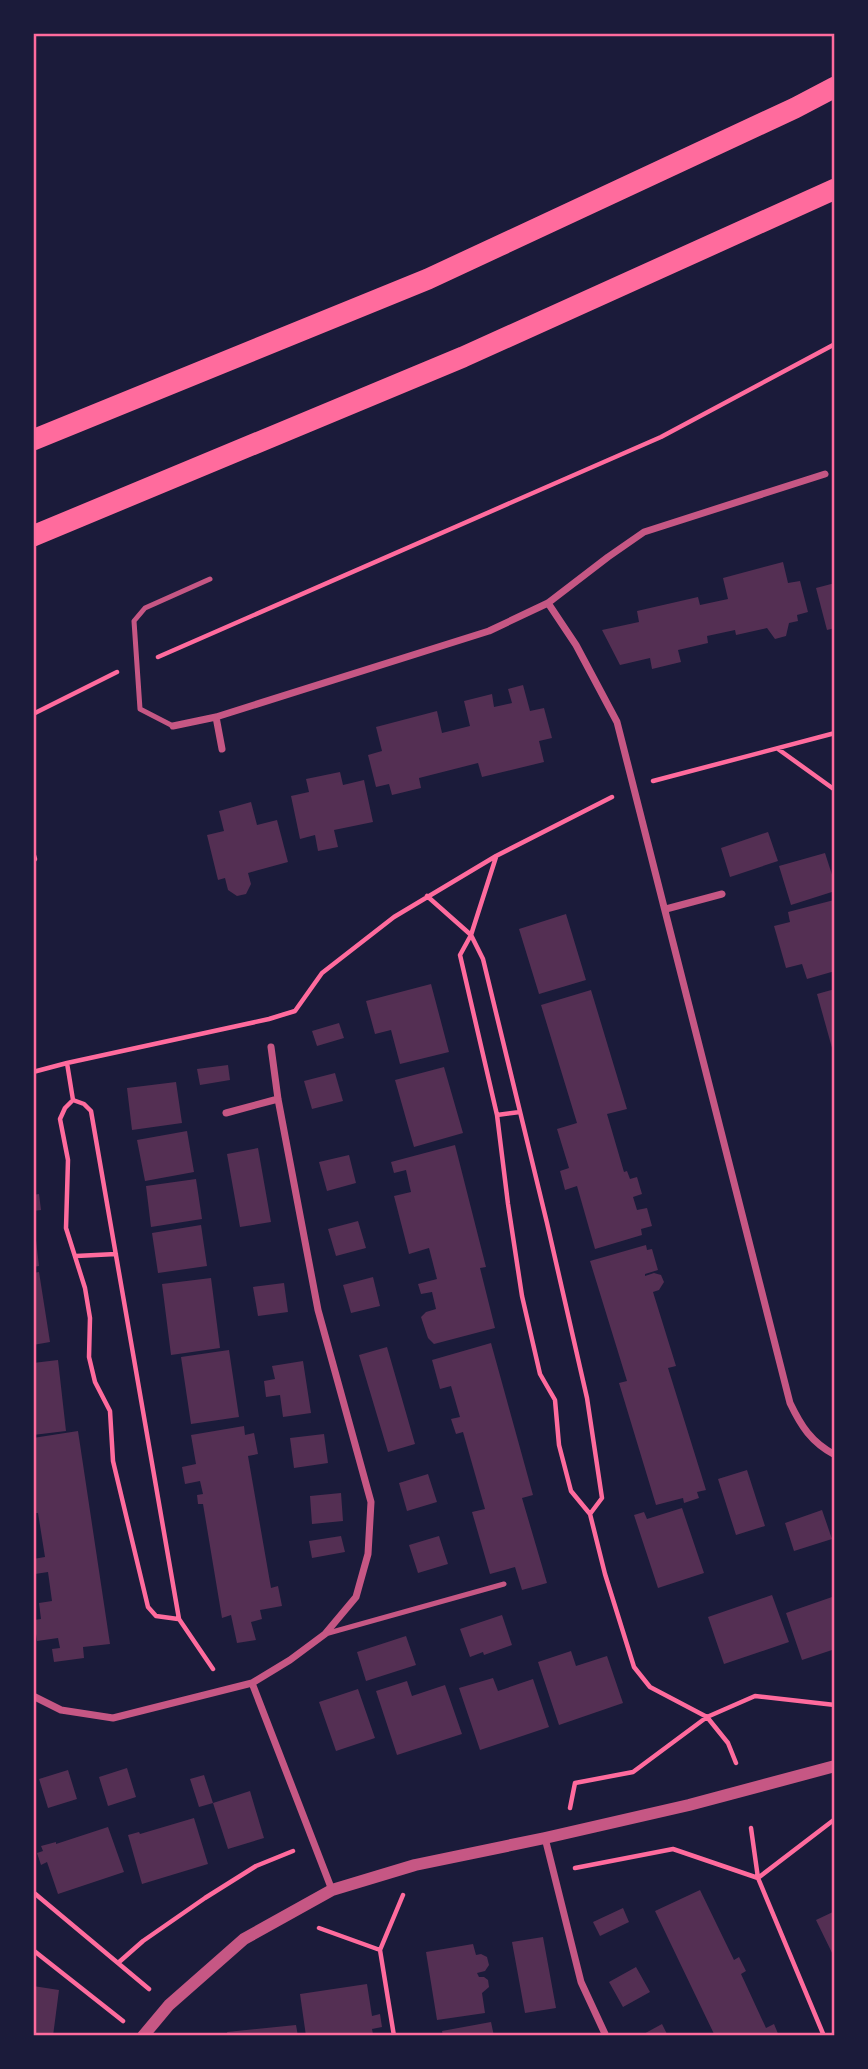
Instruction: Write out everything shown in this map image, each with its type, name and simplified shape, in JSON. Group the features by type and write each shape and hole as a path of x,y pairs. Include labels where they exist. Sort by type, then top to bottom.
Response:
{"highway":[{"path":"33,440 428,279 835,87"},
{"path":"33,536 463,357 835,189"}],"street":[{"path":"173,726 216,717 489,631 548,603 643,532 825,474"},
{"path":"548,603 576,645 617,722 790,1403 800,1424 815,1441 835,1455"},
{"path":"216,717 222,749"},
{"path":"666,909 722,894"},
{"path":"33,1696 61,1710 113,1718 252,1683 325,1634 356,1597 368,1554 371,1502 318,1310 278,1099 271,1047"},
{"path":"226,1113 278,1099"},
{"path":"252,1683 332,1890"},
{"path":"143,2036 169,2005 244,1939 332,1890 415,1865 689,1805 835,1766"},
{"path":"545,1838 581,1982 606,2036"}],"lane":[{"path":"173,726 140,709 134,621 145,608 210,579"},
{"path":"325,1634 504,1584"}],"path":[{"path":"184,646 661,437 835,344"},
{"path":"33,714 114,673 136,666"},
{"path":"33,1072 295,1011 322,973 394,916 496,856 634,786 835,733"},
{"path":"778,748 835,790"},
{"path":"33,852 33,862"},
{"path":"496,856 471,935 460,955 497,1115 522,1296 540,1374 555,1400 559,1445 571,1490 590,1514 605,1574 634,1667 650,1686 707,1717 727,1744 736,1763"},
{"path":"428,896 471,935 483,959 587,1398 602,1498 590,1514"},
{"path":"67,1063 73,1100"},
{"path":"73,1100 84,1104 91,1111 178,1619 227,1690"},
{"path":"73,1100 60,1119 68,1160 66,1228 85,1289 90,1318 89,1357 95,1382 110,1411 113,1461 148,1607 156,1616 178,1619"},
{"path":"497,1115 520,1112"},
{"path":"76,1256 116,1254"},
{"path":"565,1833 575,1783 633,1772 707,1717 755,1696 835,1705"},
{"path":"758,1878 835,1819"},
{"path":"751,1828 758,1878 824,2036"},
{"path":"118,1963 143,1941 256,1866 313,1842"},
{"path":"553,1872 673,1850 758,1878"},
{"path":"394,2036 380,1950 415,1865"},
{"path":"33,1892 169,2005"},
{"path":"285,1916 380,1950"},
{"path":"33,1950 131,2027"}],"building":[{"path":"783,562 788,583 800,581 808,612 797,615 798,621 789,623 786,636 775,639 767,628 736,635 735,630 707,636 708,643 678,650 681,662 652,669 650,658 620,665 602,630 639,622 637,611 698,597 700,605 728,599 723,578"},
{"path":"835,583 835,628 827,630 816,588"},
{"path":"523,685 530,711 544,708 552,738 539,741 544,762 482,777 478,763 419,778 421,788 392,795 389,784 376,787 368,755 382,751 376,727 437,711 442,733 470,726 464,701 492,694 494,707 512,703 508,689"},
{"path":"340,772 343,785 364,780 373,822 334,830 338,847 318,851 315,835 300,839 291,796 309,792 306,779"},
{"path":"251,802 257,825 277,820 288,862 248,873 251,884 246,894 237,896 228,890 225,878 218,880 207,835 224,831 219,811"},
{"path":"768,832 778,861 730,877 721,848"},
{"path":"825,853 835,891 791,905 779,866"},
{"path":"834,900 835,971 807,979 802,964 786,968 774,926 790,922 788,912"},
{"path":"566,914 586,980 539,994 519,929"},
{"path":"431,984 449,1052 400,1064 391,1030 375,1034 366,1001"},
{"path":"835,989 835,1055 834,1055 817,994"},
{"path":"591,990 627,1109 607,1114 624,1172 627,1171 630,1179 637,1177 642,1194 633,1197 637,1210 647,1208 652,1226 641,1229 642,1235 595,1249 577,1186 565,1190 560,1171 569,1168 557,1129 577,1123 541,1005"},
{"path":"339,1023 344,1038 317,1046 312,1031"},
{"path":"228,1065 230,1080 200,1085 197,1069"},
{"path":"444,1067 463,1133 414,1147 395,1080"},
{"path":"335,1073 343,1101 312,1109 304,1081"},
{"path":"176,1082 182,1123 132,1130 127,1088"},
{"path":"187,1131 194,1172 145,1181 137,1140"},
{"path":"455,1145 486,1267 480,1268 495,1328 434,1344 428,1338 421,1317 436,1309 432,1292 421,1294 418,1284 437,1279 429,1248 409,1254 394,1196 411,1192 406,1170 394,1173 391,1162"},
{"path":"258,1148 271,1222 240,1227 227,1154"},
{"path":"349,1155 356,1183 327,1191 319,1162"},
{"path":"196,1179 202,1219 151,1227 146,1186"},
{"path":"39,1194 41,1210 33,1211 33,1195"},
{"path":"358,1221 366,1248 336,1256 328,1229"},
{"path":"201,1225 207,1266 158,1273 152,1233"},
{"path":"33,1232 39,1266 33,1267"},
{"path":"646,1245 647,1250 652,1249 658,1270 645,1276 654,1273 661,1275 664,1282 659,1290 653,1292 676,1366 668,1368 706,1490 697,1492 699,1498 684,1503 683,1498 656,1505 619,1383 627,1381 590,1261"},
{"path":"39,1272 50,1342 33,1345 33,1273"},
{"path":"373,1277 380,1306 351,1313 343,1285"},
{"path":"211,1278 220,1348 171,1355 162,1284"},
{"path":"284,1283 288,1312 258,1316 253,1287"},
{"path":"491,1343 533,1495 522,1498 547,1583 522,1590 515,1567 490,1574 472,1512 485,1509 463,1432 456,1434 451,1419 460,1417 451,1386 440,1389 432,1360"},
{"path":"387,1347 415,1444 388,1452 359,1355"},
{"path":"229,1350 239,1417 191,1424 181,1357"},
{"path":"58,1360 66,1431 33,1435 33,1363"},
{"path":"303,1361 311,1413 283,1417 280,1395 266,1397 264,1381 275,1379 272,1366"},
{"path":"244,1426 245,1435 254,1433 258,1454 248,1456 271,1588 278,1586 282,1606 260,1610 262,1619 251,1622 256,1640 237,1643 231,1615 222,1618 203,1504 198,1504 197,1495 203,1494 200,1481 185,1484 182,1467 196,1464 191,1435"},
{"path":"78,1431 110,1644 83,1647 84,1658 54,1662 52,1649 60,1648 58,1638 37,1641 34,1620 41,1619 39,1603 52,1601 48,1572 35,1574 33,1559 45,1557 38,1513 33,1513 33,1438"},
{"path":"324,1434 328,1463 294,1468 290,1438"},
{"path":"747,1470 765,1526 736,1535 718,1479"},
{"path":"428,1474 437,1502 407,1511 399,1483"},
{"path":"341,1493 343,1521 312,1524 310,1496"},
{"path":"682,1508 704,1573 658,1588 634,1515 644,1512 647,1519"},
{"path":"822,1510 832,1539 794,1551 785,1523"},
{"path":"341,1536 345,1552 312,1558 309,1541"},
{"path":"439,1536 448,1564 418,1573 409,1545"},
{"path":"772,1595 789,1642 724,1664 708,1617"},
{"path":"835,1596 835,1649 802,1660 786,1613"},
{"path":"502,1615 512,1645 470,1657 460,1629"},
{"path":"406,1636 416,1665 366,1681 357,1652"},
{"path":"571,1651 576,1666 607,1656 623,1703 559,1725 538,1662"},
{"path":"493,1678 498,1691 533,1679 549,1727 480,1750 459,1688"},
{"path":"407,1681 412,1696 445,1685 462,1734 397,1755 376,1691"},
{"path":"358,1689 375,1738 336,1751 319,1702"},
{"path":"127,1768 136,1797 108,1806 99,1777"},
{"path":"68,1770 77,1799 48,1808 39,1779"},
{"path":"204,1775 213,1803 199,1807 190,1779"},
{"path":"250,1791 264,1838 228,1849 213,1803"},
{"path":"194,1818 208,1864 142,1884 128,1835"},
{"path":"108,1827 124,1872 58,1894 47,1862 41,1865 37,1853 43,1851 41,1846 56,1844"},
{"path":"700,1890 734,1960 739,1957 746,1971 741,1974 766,2028 774,2024 779,2036 715,2036 655,1911"},
{"path":"623,1908 629,1922 600,1936 593,1922"},
{"path":"835,1911 835,1959 816,1920"},
{"path":"543,1937 556,2008 525,2013 512,1942"},
{"path":"473,1944 476,1955 487,1957 489,1965 485,1971 477,1973 479,1977 488,1980 489,1987 482,1993 485,2013 437,2020 426,1952"},
{"path":"636,1967 650,1992 623,2007 609,1982"},
{"path":"367,1984 372,2016 380,2014 382,2027 372,2029 373,2034 363,2036 306,2036 300,1994"},
{"path":"33,1986 59,1990 53,2036 33,2036"},
{"path":"491,2022 494,2036 443,2036 442,2031"},
{"path":"662,2024 668,2036 640,2036"},
{"path":"296,2025 298,2036 228,2036 227,2032"}]}
